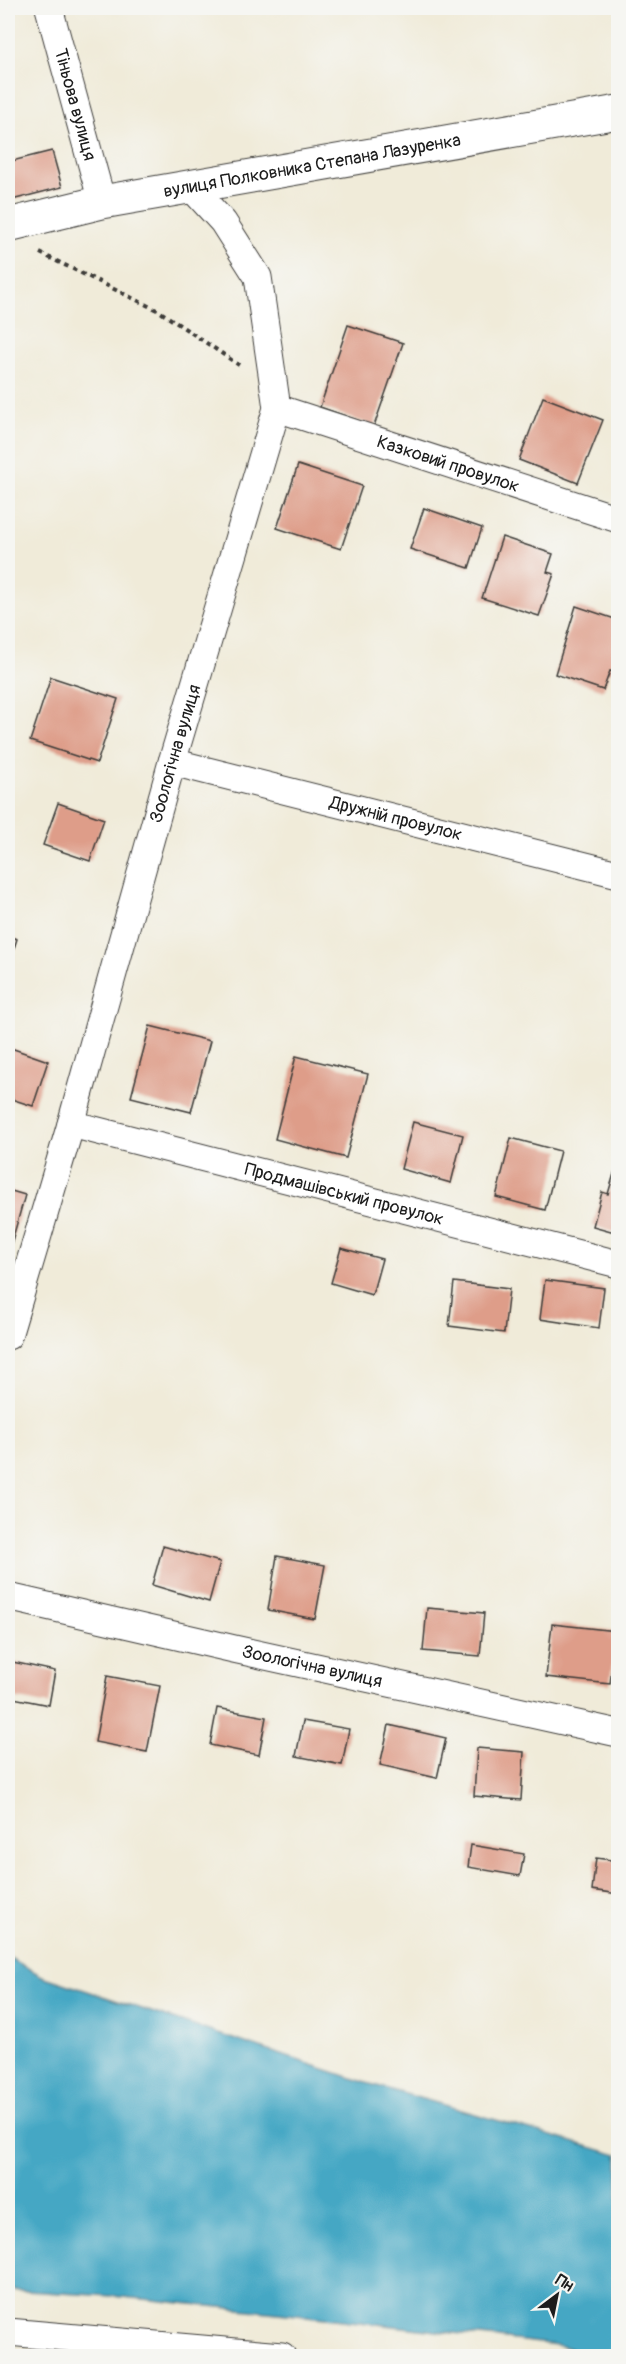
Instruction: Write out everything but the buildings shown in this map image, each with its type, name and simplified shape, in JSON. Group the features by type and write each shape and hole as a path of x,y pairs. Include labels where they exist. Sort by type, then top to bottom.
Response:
{"street":[{"name":"Тіньова вулиця","path":"49,8 102,202"},
{"name":"вулиця Полковника Степана Лазуренка","path":"8,225 102,202 618,112"},
{"name":"Зоологічна вулиця","path":"8,1336 71,1124 172,762 277,408 258,277 223,222 191,187"},
{"name":"Казковий провулок","path":"277,408 618,519"},
{"name":"Дружній провулок","path":"172,762 618,874"},
{"name":"Продмашівський провулок","path":"71,1124 618,1264"},
{"name":"Зоологічна вулиця","path":"8,1597 234,1650 618,1732"},
{"path":"8,2332 57,2346 282,2356"}],"path":[{"path":"38,252 159,311 244,369"}],"water":[{"path":"8,1957 42,1976 367,2083 618,2155 618,2356 599,2356 557,2345 325,2318 113,2296 8,2290"}]}
